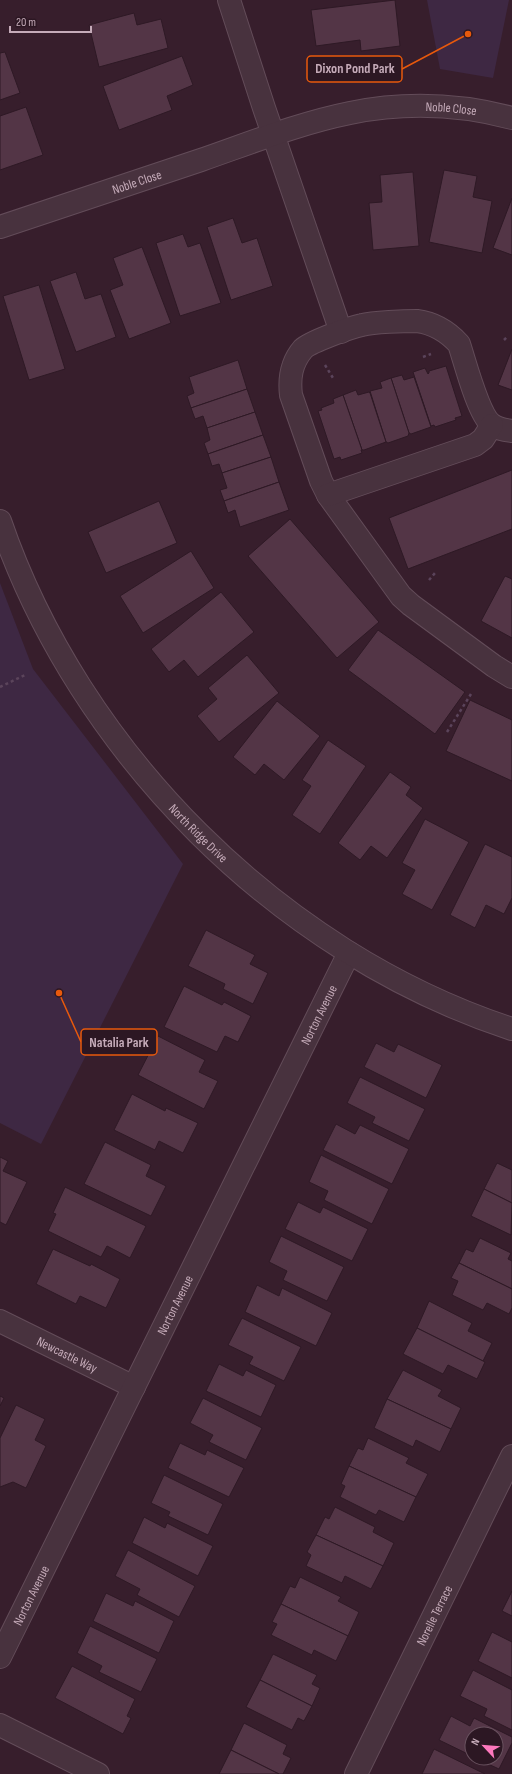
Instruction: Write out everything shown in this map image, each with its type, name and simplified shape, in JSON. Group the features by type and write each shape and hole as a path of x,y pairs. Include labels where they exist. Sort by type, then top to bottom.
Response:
{"street":[{"path":"229,0 341,332"},
{"name":"Noble Close","path":"0,227 330,117 375,108 399,106 452,106 512,118"},
{"path":"328,495 475,445 502,428 484,416 459,344 452,336 438,327 417,321 362,324 315,342 304,348 291,371 289,381 291,395 321,481 328,495 401,596 494,666 512,677"},
{"name":"North Ridge Drive","path":"0,521 24,583 62,655 84,691 132,758 177,812 230,863 274,900 349,952 435,999 512,1029"},
{"name":"Norton Avenue","path":"0,1657 349,952"},
{"name":"Newcastle Way","path":"0,1321 134,1388"},
{"name":"Norelle Terrace","path":"356,1774 512,1456"},
{"path":"0,1725 98,1774"}],"path":[{"path":"504,340 507,337"},
{"path":"422,357 435,352"},
{"path":"325,364 334,378"},
{"path":"429,580 435,573"},
{"path":"0,687 27,674"},
{"path":"447,732 471,694"}],"shaded area":[{"path":"427,0 509,0 493,78 440,69"},
{"path":"0,583 33,669 183,864 41,1144 0,1123"}],"building":[{"path":"395,0 400,46 361,51 360,40 316,46 311,10"},
{"path":"134,13 137,25 161,19 168,48 99,67 89,25"},
{"path":"5,52 20,93 0,100 0,53"},
{"path":"182,56 193,85 167,96 172,110 119,130 103,86"},
{"path":"26,107 43,155 0,170 0,116"},
{"path":"444,170 477,176 473,197 492,201 482,253 429,242"},
{"path":"413,172 419,246 373,250 369,203 382,202 380,175"},
{"path":"512,198 512,255 493,248"},
{"path":"233,218 242,243 257,238 273,286 231,300 207,227"},
{"path":"183,234 188,247 200,243 221,303 180,316 156,243"},
{"path":"142,247 171,323 129,339 110,290 123,285 113,258"},
{"path":"76,272 85,299 101,294 116,337 76,352 50,281"},
{"path":"39,285 65,369 29,380 3,296"},
{"path":"512,349 512,390 498,385"},
{"path":"238,360 247,389 191,408 187,396 194,393 189,377"},
{"path":"446,366 462,416 455,418 456,420 435,427 434,425 431,426 413,372 425,368 428,374 429,371"},
{"path":"402,375 404,380 414,377 431,427 411,434 409,433 391,378"},
{"path":"391,378 409,433 408,436 388,443 386,442 370,391 382,388 380,382"},
{"path":"247,389 255,412 207,428 203,416 195,419 191,408"},
{"path":"356,390 358,395 370,393 386,442 364,450 362,450 343,395"},
{"path":"343,395 362,453 341,460 340,457 334,459 318,411 322,410 321,408 334,403 333,399"},
{"path":"255,412 263,435 208,454 204,443 210,440 207,428"},
{"path":"263,435 271,457 222,473 219,464 212,466 208,454"},
{"path":"271,457 279,482 224,501 220,490 227,488 222,473"},
{"path":"512,470 512,529 408,569 389,518"},
{"path":"279,482 289,510 240,527 235,510 228,513 224,501"},
{"path":"159,501 177,543 106,573 88,532"},
{"path":"290,519 379,622 337,658 248,556"},
{"path":"191,551 214,588 143,633 120,596"},
{"path":"505,576 512,579 512,638 481,621"},
{"path":"221,592 254,632 198,677 184,660 169,672 151,649"},
{"path":"378,630 465,692 435,734 348,670"},
{"path":"247,655 279,693 219,742 197,716 217,699 208,688"},
{"path":"470,700 512,720 512,781 446,751"},
{"path":"277,701 320,736 284,780 264,764 255,775 233,757"},
{"path":"328,740 366,766 320,834 292,815 311,786 302,780"},
{"path":"390,772 411,787 406,795 423,808 387,858 371,846 360,860 338,843"},
{"path":"425,819 469,842 432,910 402,894 415,870 402,863"},
{"path":"485,844 512,857 512,898 504,914 486,905 475,928 450,915"},
{"path":"206,930 255,955 250,964 268,973 253,1004 223,989 225,984 188,966"},
{"path":"184,986 222,1005 224,1002 251,1016 238,1042 225,1036 217,1052 164,1027"},
{"path":"158,1036 205,1060 199,1072 218,1081 204,1109 138,1075"},
{"path":"376,1043 394,1052 398,1044 442,1065 426,1098 364,1067"},
{"path":"360,1077 425,1109 409,1141 372,1123 375,1117 347,1103"},
{"path":"132,1094 165,1111 166,1108 198,1123 183,1153 159,1141 155,1150 114,1130"},
{"path":"336,1124 355,1134 360,1125 409,1149 392,1184 323,1150"},
{"path":"105,1142 151,1165 146,1176 166,1186 151,1216 84,1184"},
{"path":"321,1155 389,1189 372,1224 324,1200 328,1191 309,1182"},
{"path":"0,1157 8,1161 3,1171 27,1182 6,1225 0,1222"},
{"path":"497,1163 512,1170 512,1203 484,1189"},
{"path":"65,1187 146,1226 130,1258 107,1246 101,1257 48,1231 56,1214 53,1213"},
{"path":"484,1189 512,1203 511,1235 471,1216"},
{"path":"298,1202 320,1213 323,1207 368,1229 352,1261 285,1229"},
{"path":"281,1236 344,1267 327,1301 283,1280 287,1271 269,1262"},
{"path":"480,1238 511,1253 508,1259 512,1261 512,1289 459,1263 466,1249 473,1252"},
{"path":"53,1249 90,1266 91,1264 120,1279 106,1308 80,1296 76,1304 36,1284"},
{"path":"459,1263 512,1289 512,1308 509,1314 487,1303 483,1310 452,1295 458,1281 451,1278"},
{"path":"257,1285 279,1296 282,1288 332,1313 316,1346 245,1312"},
{"path":"429,1301 472,1323 468,1331 492,1343 483,1361 417,1328"},
{"path":"242,1318 301,1347 284,1381 249,1364 253,1357 228,1345"},
{"path":"417,1328 485,1362 477,1379 448,1365 443,1374 403,1354"},
{"path":"219,1364 243,1376 246,1370 276,1385 261,1417 206,1391"},
{"path":"403,1370 442,1390 438,1396 461,1408 451,1429 387,1399"},
{"path":"0,1396 4,1398 0,1406"},
{"path":"203,1398 262,1428 246,1460 209,1442 213,1435 190,1423"},
{"path":"387,1399 451,1429 440,1452 416,1440 413,1447 374,1428"},
{"path":"16,1405 45,1419 35,1440 46,1446 26,1488 13,1482 0,1487 0,1438"},
{"path":"368,1438 409,1458 406,1463 428,1474 416,1497 349,1466 358,1448 363,1450"},
{"path":"180,1443 205,1455 207,1450 244,1468 229,1497 168,1468"},
{"path":"349,1466 416,1497 404,1522 379,1510 376,1515 340,1497 345,1486 341,1484"},
{"path":"164,1475 223,1504 208,1535 168,1516 170,1512 151,1503"},
{"path":"335,1507 375,1527 373,1532 394,1543 383,1566 316,1535 325,1517 329,1519"},
{"path":"144,1517 165,1528 167,1523 213,1546 198,1576 132,1543"},
{"path":"316,1535 383,1566 371,1589 345,1576 342,1583 306,1566 311,1555 307,1552"},
{"path":"128,1550 195,1586 179,1617 137,1595 140,1589 115,1576"},
{"path":"300,1577 341,1597 338,1601 359,1612 348,1636 281,1604 290,1586 295,1588"},
{"path":"512,1591 512,1616 502,1611"},
{"path":"106,1593 133,1606 135,1601 174,1621 159,1653 93,1621"},
{"path":"281,1604 348,1636 336,1661 314,1650 312,1655 271,1635 277,1624 272,1622"},
{"path":"90,1626 157,1659 141,1692 99,1672 102,1666 77,1653"},
{"path":"492,1632 512,1642 512,1678 478,1661"},
{"path":"273,1654 317,1675 312,1684 320,1688 312,1706 260,1680"},
{"path":"72,1666 135,1699 127,1716 131,1718 123,1734 55,1698"},
{"path":"473,1670 512,1690 512,1730 484,1716 487,1709 460,1696"},
{"path":"260,1680 312,1706 304,1721 298,1718 292,1730 246,1707"},
{"path":"451,1716 470,1726 464,1726 464,1752 439,1740"},
{"path":"474,1718 490,1726 470,1726"},
{"path":"244,1723 287,1745 283,1754 291,1758 283,1774 279,1774 231,1750"},
{"path":"504,1733 512,1737 512,1743 504,1759"},
{"path":"434,1749 464,1764 464,1766 469,1766 485,1774 422,1774"},
{"path":"231,1750 279,1774 219,1774"},
{"path":"492,1766 500,1766 499,1769"}],"place":[{"name":"Dixon Pond Park","path":"468,34"},
{"name":"Natalia Park","path":"59,993"}]}
